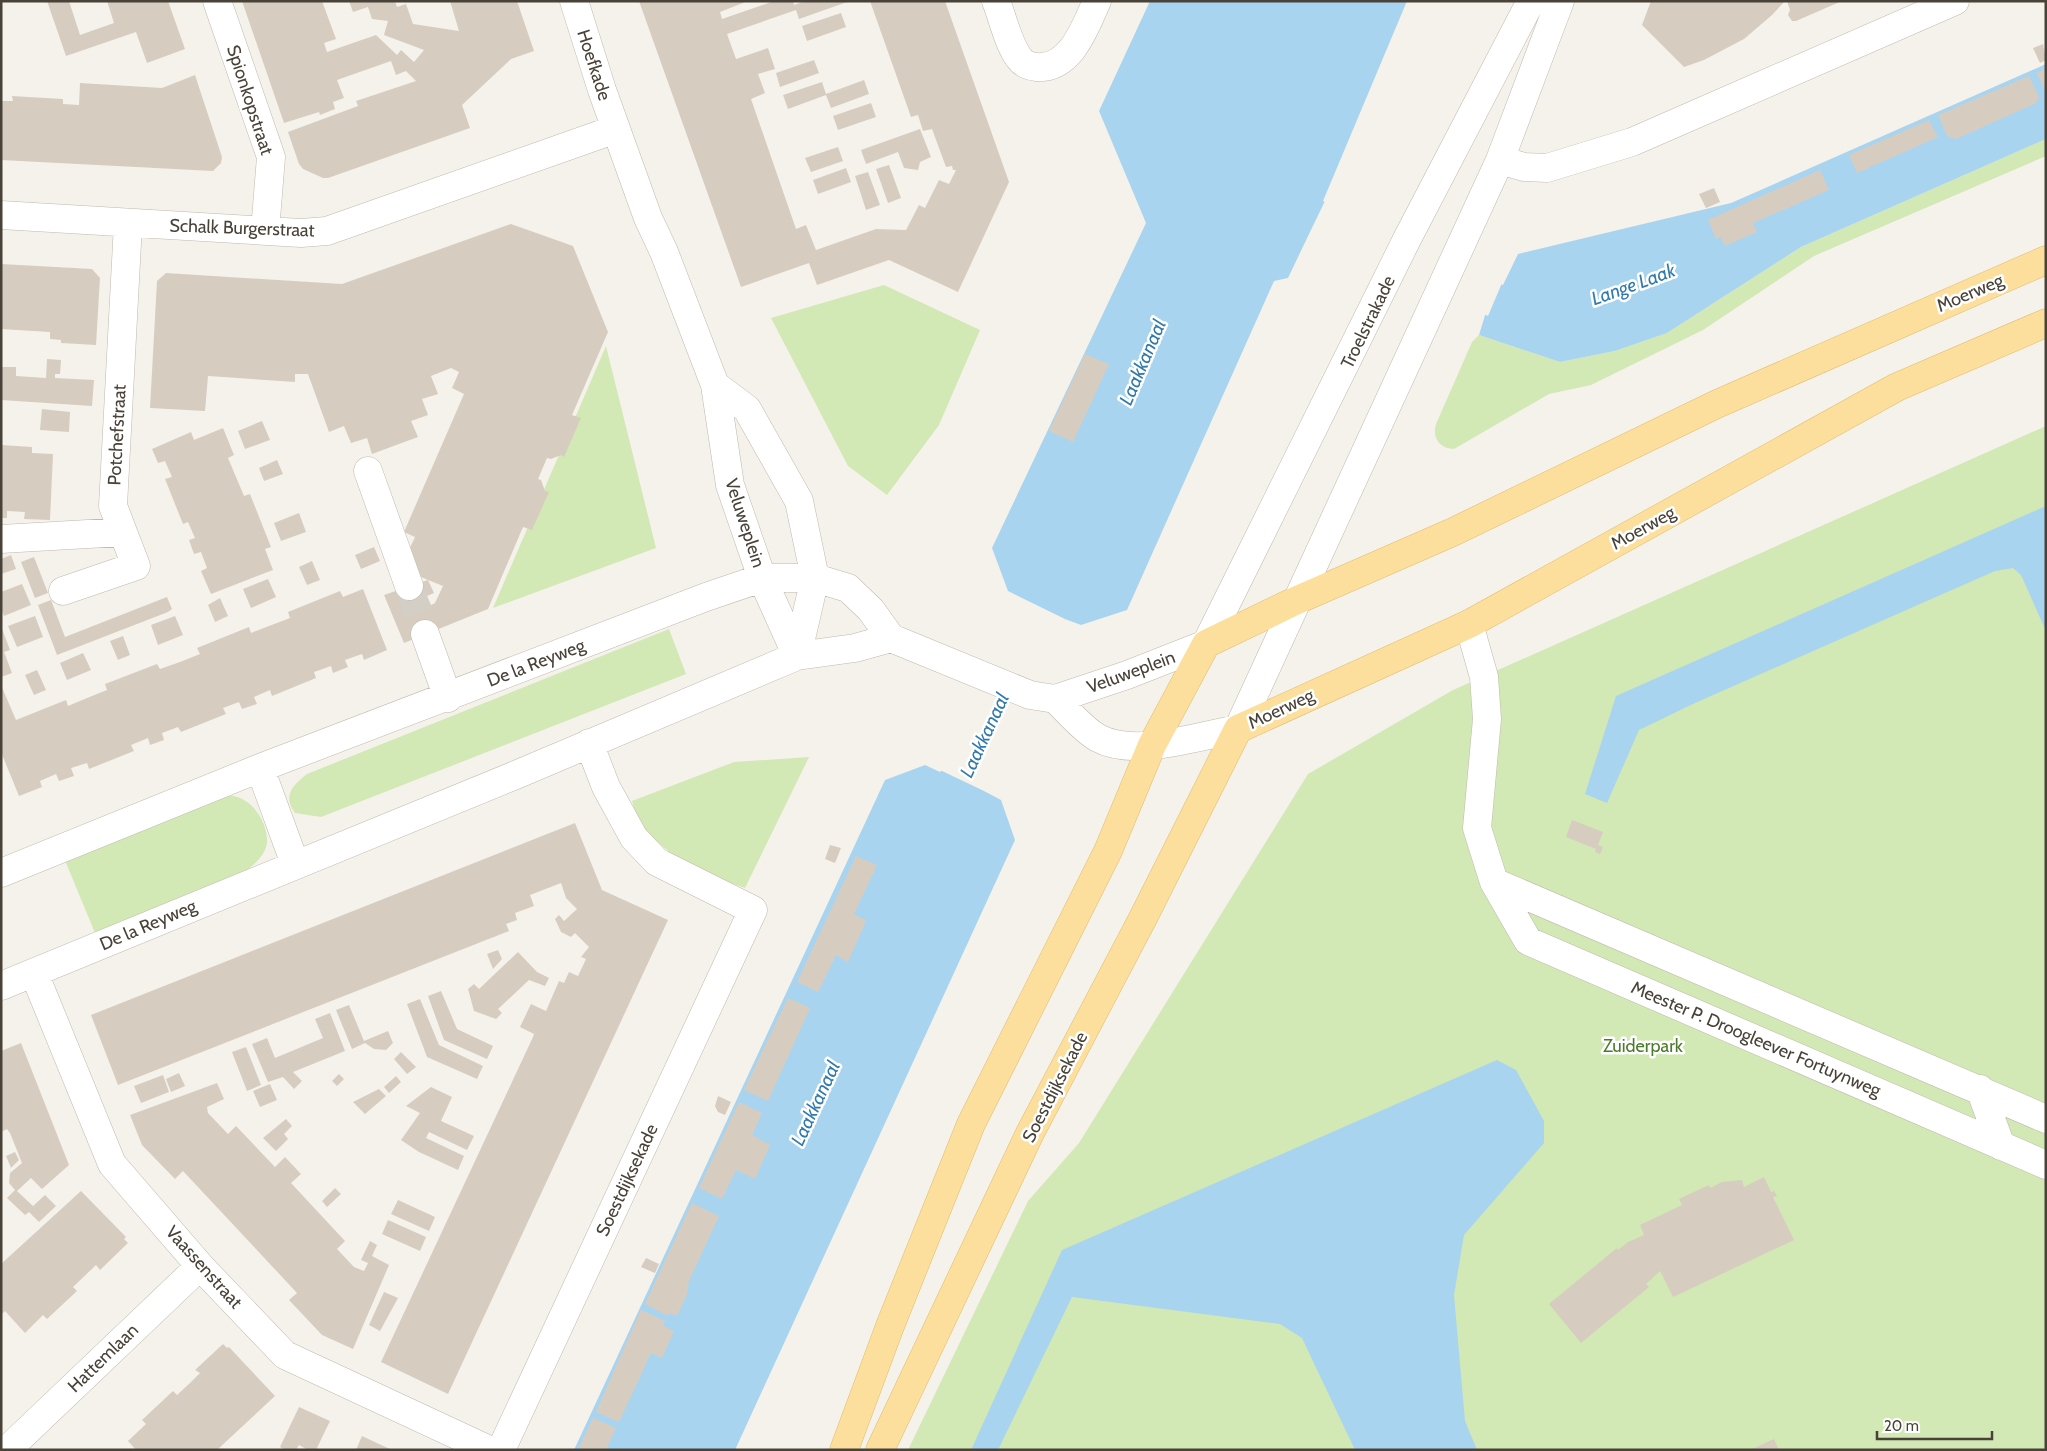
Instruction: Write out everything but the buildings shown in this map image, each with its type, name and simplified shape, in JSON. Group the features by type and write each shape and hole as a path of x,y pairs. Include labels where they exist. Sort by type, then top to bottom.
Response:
{"main road":[{"name":"Moerweg","path":"1295,601 1453,532 1726,400 2046,260"},
{"name":"Moerweg","path":"1238,729 1469,624 1898,387 2046,323"},
{"name":"Veluweplein","path":"1152,745 1206,644 1295,601"},
{"name":"Soestdijksekade","path":"880,1450 1030,1133 1143,918 1238,729"},
{"path":"844,1450 890,1326 971,1124 1108,851 1152,745"}],"street":[{"name":"Spionkopstraat","path":"217,1 271,157 265,231"},
{"name":"Hoefkade","path":"574,1 616,129"},
{"path":"996,1 1012,46 1020,60 1029,66 1041,67 1064,58 1076,44 1097,1"},
{"name":"Troelstrakade","path":"1206,644 1408,239 1531,1"},
{"path":"1238,729 1295,601 1334,524 1500,160 1560,1"},
{"path":"1500,160 1524,167 1547,168 1632,142 1955,1"},
{"name":"Schalk Burgerstraat","path":"1,215 265,231 327,231 616,129"},
{"name":"Veluweplein","path":"616,129 648,218 664,252 715,384 730,486 762,578 797,656"},
{"name":"Potchefstraat","path":"63,591 136,566 114,506 128,224"},
{"path":"715,384 747,409 799,501 815,578 797,656 855,648 891,638 871,610 848,588 815,578"},
{"path":"368,471 409,586"},
{"path":"1,539 123,532"},
{"name":"De la Reyweg","path":"1,873 260,768 448,698 706,597 762,578 815,578"},
{"name":"Meester P. Droogleever Fortuynweg","path":"1469,624 1484,677 1487,719 1478,828 1494,882 1528,941 2046,1166"},
{"path":"425,634 448,698"},
{"name":"Veluweplein","path":"891,638 985,678 1042,697 1096,737 1118,746 1152,745 1238,729"},
{"name":"Veluweplein","path":"1042,697 1127,675 1206,644"},
{"name":"De la Reyweg","path":"1,986 797,656"},
{"name":"Soestdijksekade","path":"501,1450 753,910 658,862 634,838 606,787 588,743"},
{"path":"260,768 295,864"},
{"path":"1494,882 1980,1089 2046,1119"},
{"name":"Vaassenstraat","path":"34,973 112,1164 200,1266 285,1355 489,1450"},
{"path":"1980,1089 2001,1146"},
{"name":"Hattemlaan","path":"7,1450 200,1266"}],"green space":[{"path":"2046,139 2046,156 1814,256 1703,330 1591,385 1549,394 1454,449 1444,447 1436,438 1436,424 1472,342 1479,335 1560,362 1615,351 1667,333 1801,247"},
{"path":"884,285 980,330 939,425 887,495 848,466 771,318"},
{"path":"606,346 656,548 493,608"},
{"name":"Zuiderpark","path":"2046,426 2046,1450 908,1450 1028,1201 1079,1143 1308,774 1453,690"},
{"path":"669,629 686,674 321,817 295,813 291,807 289,796 291,791 297,782 307,774"},
{"path":"809,757 745,888 688,868 639,826 632,801 734,762"},
{"path":"218,796 240,798 258,813 265,828 267,843 264,853 257,861 241,875 95,933 64,858"}],"water":[{"path":"1150,1 1407,1 1323,201 1503,285 1518,254 1731,203 2046,64 2046,139 1801,247 1667,333 1615,351 1560,362 1479,335 1486,312 1314,232 1310,232 1288,278 1274,281 1127,610 1081,625 1065,619 1063,621 984,785 984,791 1001,800 1015,840 735,1450 574,1450 885,780 925,765 940,772 945,767 1022,601 1022,598 1008,591 992,548 1146,223 1099,111"},
{"path":"2046,506 2046,631 2021,575 2013,568 1995,571 1695,703 1639,730 1607,803 1585,794 1616,696"},
{"path":"1497,1060 1516,1070 1544,1121 1544,1143 1464,1235 1454,1295 1465,1421 1477,1450 1355,1450 1302,1338 1280,1324 1072,1297 998,1450 971,1450 1062,1250"}],"pier":[{"path":"1325,201 1502,283 1488,316 1310,232"},
{"path":"1022,598 1065,619 984,791 940,770"}],"tunnel":[{"path":"409,586 425,634"}],"water label":[{"name":"Lange Laak","path":"1633,284"},
{"name":"Laakkanaal","path":"1142,362"},
{"name":"Laakkanaal","path":"984,735"},
{"name":"Laakkanaal","path":"815,1103"}]}
